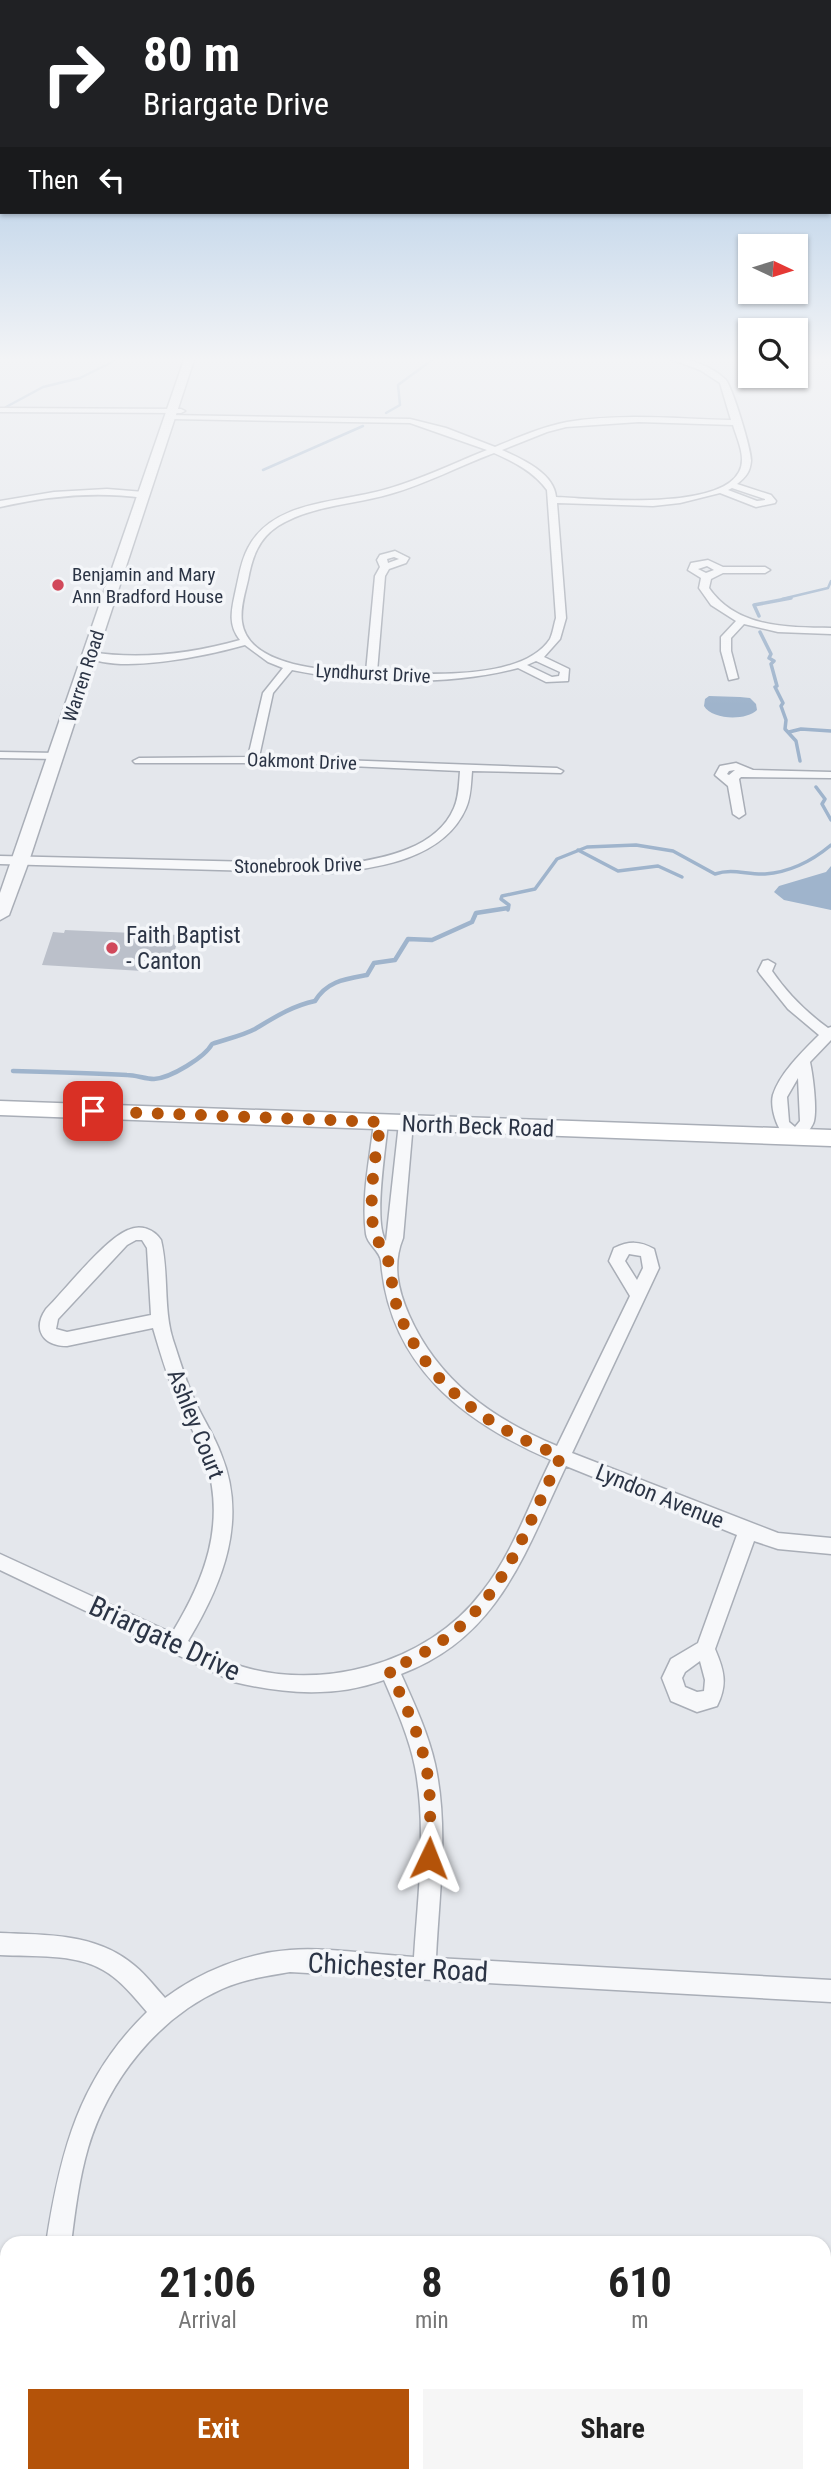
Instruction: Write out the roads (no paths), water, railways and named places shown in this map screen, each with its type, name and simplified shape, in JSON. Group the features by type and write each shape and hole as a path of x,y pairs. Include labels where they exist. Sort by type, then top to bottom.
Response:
{"main road":[{"name":"North Beck Road","path":"0,1108 831,1139"}],"street":[{"name":"Warren Road","path":"0,915 21,861 152,473"},
{"path":"89,654 112,660 144,660 202,653 246,642 238,629 236,618 243,578 252,547 271,527 314,507 395,489 435,473"},
{"path":"538,473 550,486 552,500 670,501 722,491 733,485 744,473"},
{"path":"722,491 756,504 772,501 768,497 733,485"},
{"path":"0,504 29,498 114,499 144,495"},
{"name":"Lyndhurst Drive","path":"246,642 264,656 290,666 326,673 462,676 514,666 535,656 554,640 561,623 552,500"},
{"path":"706,577 693,570 694,565 708,563 721,570"},
{"path":"371,675 380,576 385,567"},
{"path":"706,577 721,570 765,570"},
{"path":"706,577 704,588 708,597 723,610 743,620 772,628 831,631"},
{"path":"733,678 726,651 726,637 743,620"},
{"path":"514,666 550,680 564,679 565,671 535,656"},
{"path":"253,759 268,693 290,666"},
{"path":"0,755 57,756"},
{"name":"Oakmont Drive","path":"139,761 253,759 557,771"},
{"name":"Stonebrook Drive","path":"0,860 21,861 32,867 62,868 76,863 330,869 375,863 418,848 447,828 463,802 466,768"},
{"path":"739,814 733,783 733,778 738,774 753,772 831,775"},
{"path":"768,964 765,971 784,999 806,1020 829,1033 804,1063 780,1096 782,1124 796,1137 807,1122 804,1063"},
{"name":"Lyndon Avenue","path":"381,1122 372,1207 374,1237 387,1254 392,1291 399,1313 429,1367 446,1388 497,1426 561,1456 748,1531 797,1545 831,1546"},
{"name":"Lyndon Avenue","path":"387,1254 396,1238 406,1123"},
{"name":"Ashley Court","path":"159,1320 67,1339 53,1337 46,1327 52,1314 121,1241 139,1234 149,1237 154,1244 159,1320 182,1392 216,1463 224,1503 222,1539 214,1574 204,1598 176,1644"},
{"name":"Briargate Drive","path":"0,1562 233,1673 279,1683 333,1683 389,1670 445,1640 487,1601 506,1571 638,1296"},
{"path":"705,1649 748,1531"},
{"path":"389,1670 419,1741 426,1768 430,1830 424,1968"},
{"path":"0,1944 76,1949 100,1956 127,1973 163,2012"},
{"name":"Chichester Road","path":"59,2236 71,2169 89,2113 121,2056 163,2012 188,1993 241,1969 289,1961 831,1991"}],"water":[{"path":"709,696 750,698 756,704 757,710 738,717 714,714 704,706 705,699"},
{"path":"831,866 831,910 784,900 774,892 779,886 826,872"}],"waterway":[{"path":"782,599 828,588 831,581"},
{"path":"759,616 754,605 791,598"},
{"path":"760,632 771,654 769,658 774,661 771,664 777,686 775,687 783,703 781,706 786,720 785,729 796,741 800,761"},
{"path":"789,732 801,729 831,731"},
{"path":"816,787 825,799 822,804 831,820"},
{"path":"579,850 587,847 636,845 673,851 715,874 765,874 801,865 831,845"},
{"path":"508,910 509,905 501,899 502,896 535,889 557,859 579,850"},
{"path":"579,850 618,871 658,866 682,877"},
{"path":"13,1071 161,1078 195,1061 212,1044 250,1031 291,1009 315,1001 331,985 367,975 374,963 395,960 408,939 432,940 472,922 476,913 508,908"}],"place":[{"name":"Benjamin and Mary Ann Bradford House","path":"58,585"},
{"name":"Faith Baptist - Canton","path":"112,948"}]}
